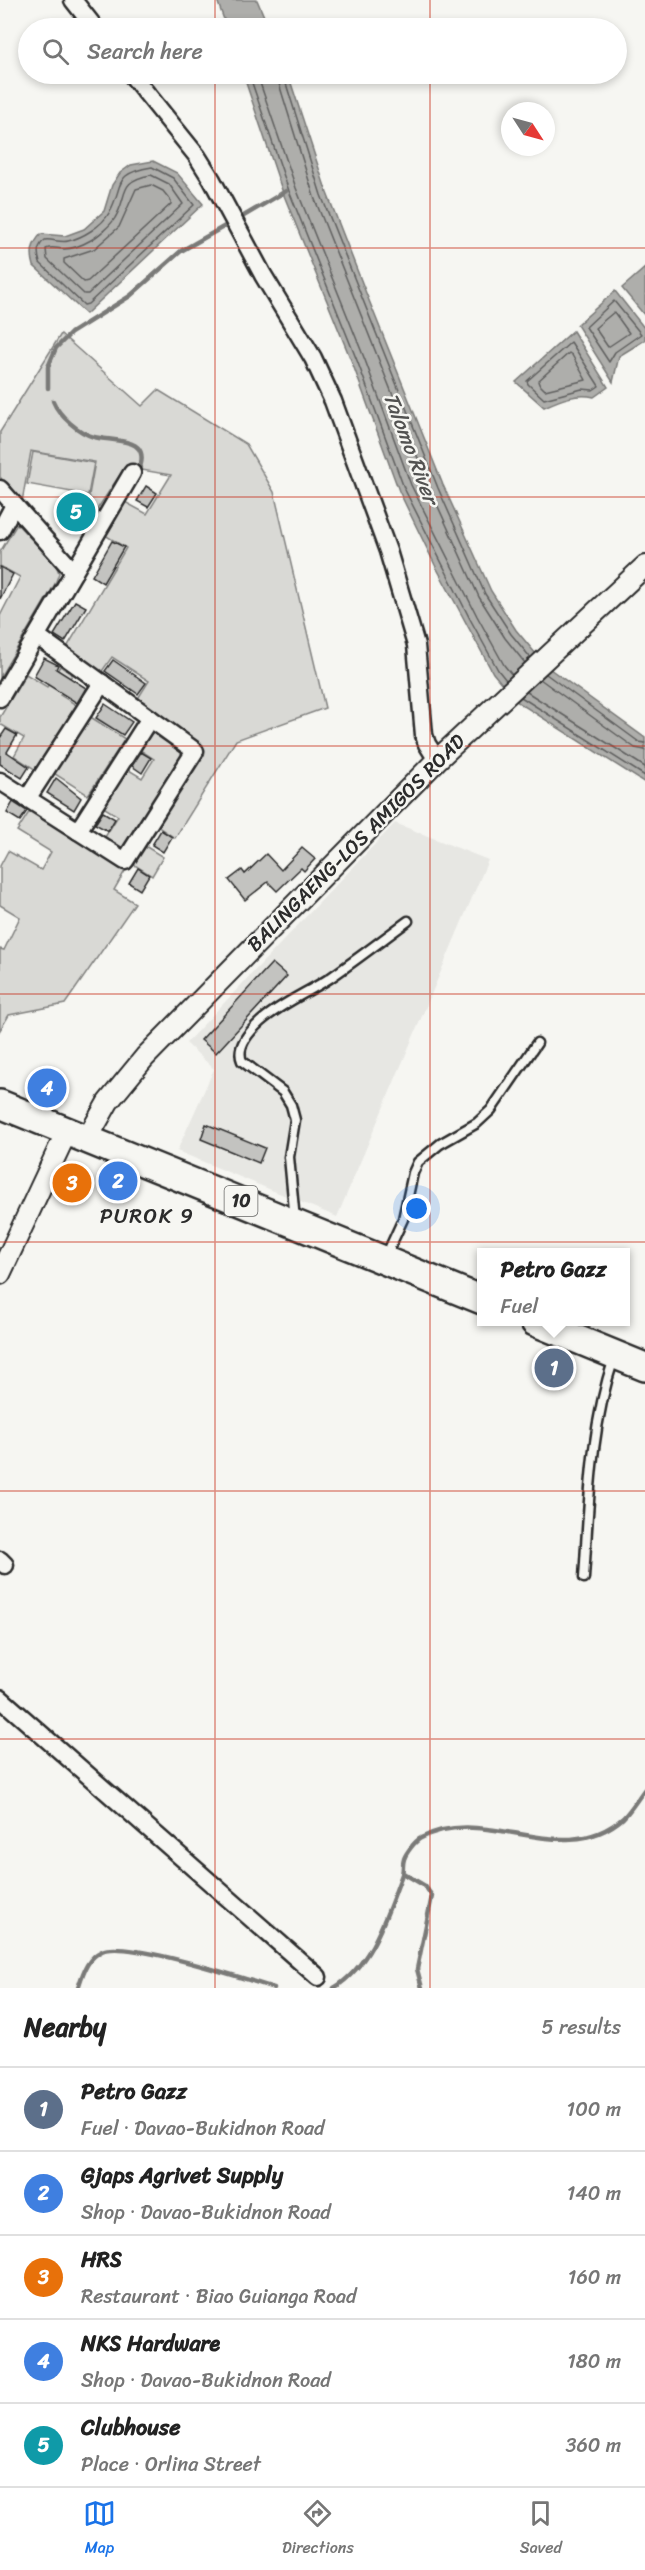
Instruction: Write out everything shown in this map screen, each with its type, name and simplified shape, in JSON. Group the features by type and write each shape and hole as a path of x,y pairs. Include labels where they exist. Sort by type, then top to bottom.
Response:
{"highway":[{"name":"10","path":"0,1104 477,1298"},
{"path":"545,1326 645,1367"}],"street":[{"path":"73,0 87,18"},
{"path":"139,84 205,168 263,275 317,366 345,433 388,551 416,645 424,735 437,760"},
{"path":"0,698 132,473"},
{"path":"0,489 74,572"},
{"path":"0,531 14,505"},
{"name":"BALINGAENG-LOS AMIGOS ROAD","path":"0,1274 4,1254 77,1135 108,1102 137,1065 437,760 645,566"},
{"path":"0,781 125,861 195,751 37,636"},
{"path":"27,799 102,683"},
{"path":"78,831 150,718"},
{"path":"0,1698 318,1977"}],"lane":[{"path":"295,1223 289,1157 295,1120 291,1105 283,1092 242,1062 239,1054 241,1048 259,1023 282,1006 331,977 408,921"},
{"path":"385,1259 403,1219 413,1173 418,1162 441,1144 477,1123 490,1110 537,1042"},
{"path":"584,1578 593,1446 605,1385 615,1355"}],"shaded area":[{"path":"61,334 142,406 158,390 246,444 274,492 325,708 236,740 175,838 157,826 204,749 137,700 149,681 112,657 100,674 66,649 126,548 105,535 125,502 147,514 171,475 125,467 96,511 89,495 95,462 31,451 22,502 0,477 0,432"},
{"path":"33,452 94,463 88,495 27,484"},
{"path":"17,524 56,565 59,573 55,584 0,677 0,616 20,577 0,566 0,552"},
{"path":"60,666 72,675 60,695 78,706 36,770 14,756 24,738 0,724 0,717 26,674 47,687"},
{"path":"89,716 125,739 88,795 52,772"},
{"path":"148,730 183,753 123,848 105,837 118,816 100,805 124,767 142,778 154,759 137,748"},
{"path":"31,809 125,871 114,890 135,903 65,1004 9,1015 0,1030 0,949 4,950 20,917 0,905 0,866 8,851 41,870 51,852 17,831"},
{"path":"395,823 488,860 337,1217 177,1151 214,1069 186,1043"},
{"path":"145,846 163,857 152,876 133,864"}],"water":[{"path":"217,0 257,0 265,18 223,18"},
{"name":"Talomo River","path":"246,84 291,84 327,193 366,293 443,485 491,591 516,630 546,666 645,738 645,783 516,701 493,673 435,565 399,491 353,365 283,193"},
{"path":"153,161 177,173 203,204 86,314 34,266 32,252 34,245 41,234 65,236 84,229 104,211 112,185 120,173 131,165"},
{"path":"645,268 645,316 622,288"},
{"path":"615,291 645,329 645,340 619,356 613,382 577,325"},
{"path":"573,331 608,387 594,397 574,397 544,407 516,382"}],"building":[{"path":"146,486 157,493 148,507 137,501"},
{"path":"86,497 93,514 65,526 58,510"},
{"path":"112,541 124,547 103,583 92,576"},
{"path":"0,567 13,574 0,599"},
{"path":"75,601 86,607 65,642 54,635"},
{"path":"44,658 58,665 56,669 86,688 77,703 34,676"},
{"path":"113,660 146,683 138,694 105,671"},
{"path":"105,704 132,722 123,735 96,718"},
{"path":"6,729 17,735 7,752 29,767 22,778 0,764 0,738"},
{"path":"141,752 151,758 142,773 132,766"},
{"path":"56,778 81,798 74,810 47,793"},
{"path":"13,802 27,811 20,821 7,813"},
{"path":"103,812 115,819 108,831 95,824"},
{"path":"161,830 172,837 163,852 152,845"},
{"path":"302,848 315,859 304,871 301,868 277,891 268,882 245,900 229,880 242,870 245,874 266,854 281,870"},
{"path":"138,868 149,875 140,890 129,883"},
{"path":"272,963 287,976 216,1053 201,1040"},
{"path":"206,1124 265,1148 259,1163 201,1139"}],"waterway":[{"path":"242,217 286,191"},
{"path":"48,388 48,367 56,348 71,333 130,296 181,251 225,226"},
{"path":"53,401 65,418 82,432 94,437 136,446 142,459 139,470"},
{"path":"334,1988 347,1978 368,1953 390,1908 402,1875 405,1856 421,1838 446,1829 471,1828 575,1839 600,1833 623,1818 645,1789"},
{"path":"403,1873 425,1886 432,1896 417,1969 422,1988"},
{"path":"78,1988 86,1966 93,1958 102,1951 115,1949 186,1962 274,1988"}],"place":[{"name":"Clubhouse","path":"76,512"},
{"name":"NKS Hardware","path":"47,1088"},
{"name":"Gjaps Agrivet Supply","path":"118,1181"},
{"name":"HRS","path":"72,1183"},
{"name":"Petro Gazz","path":"554,1368"}],"district":[{"name":"PUROK 9","path":"147,1216"}]}
